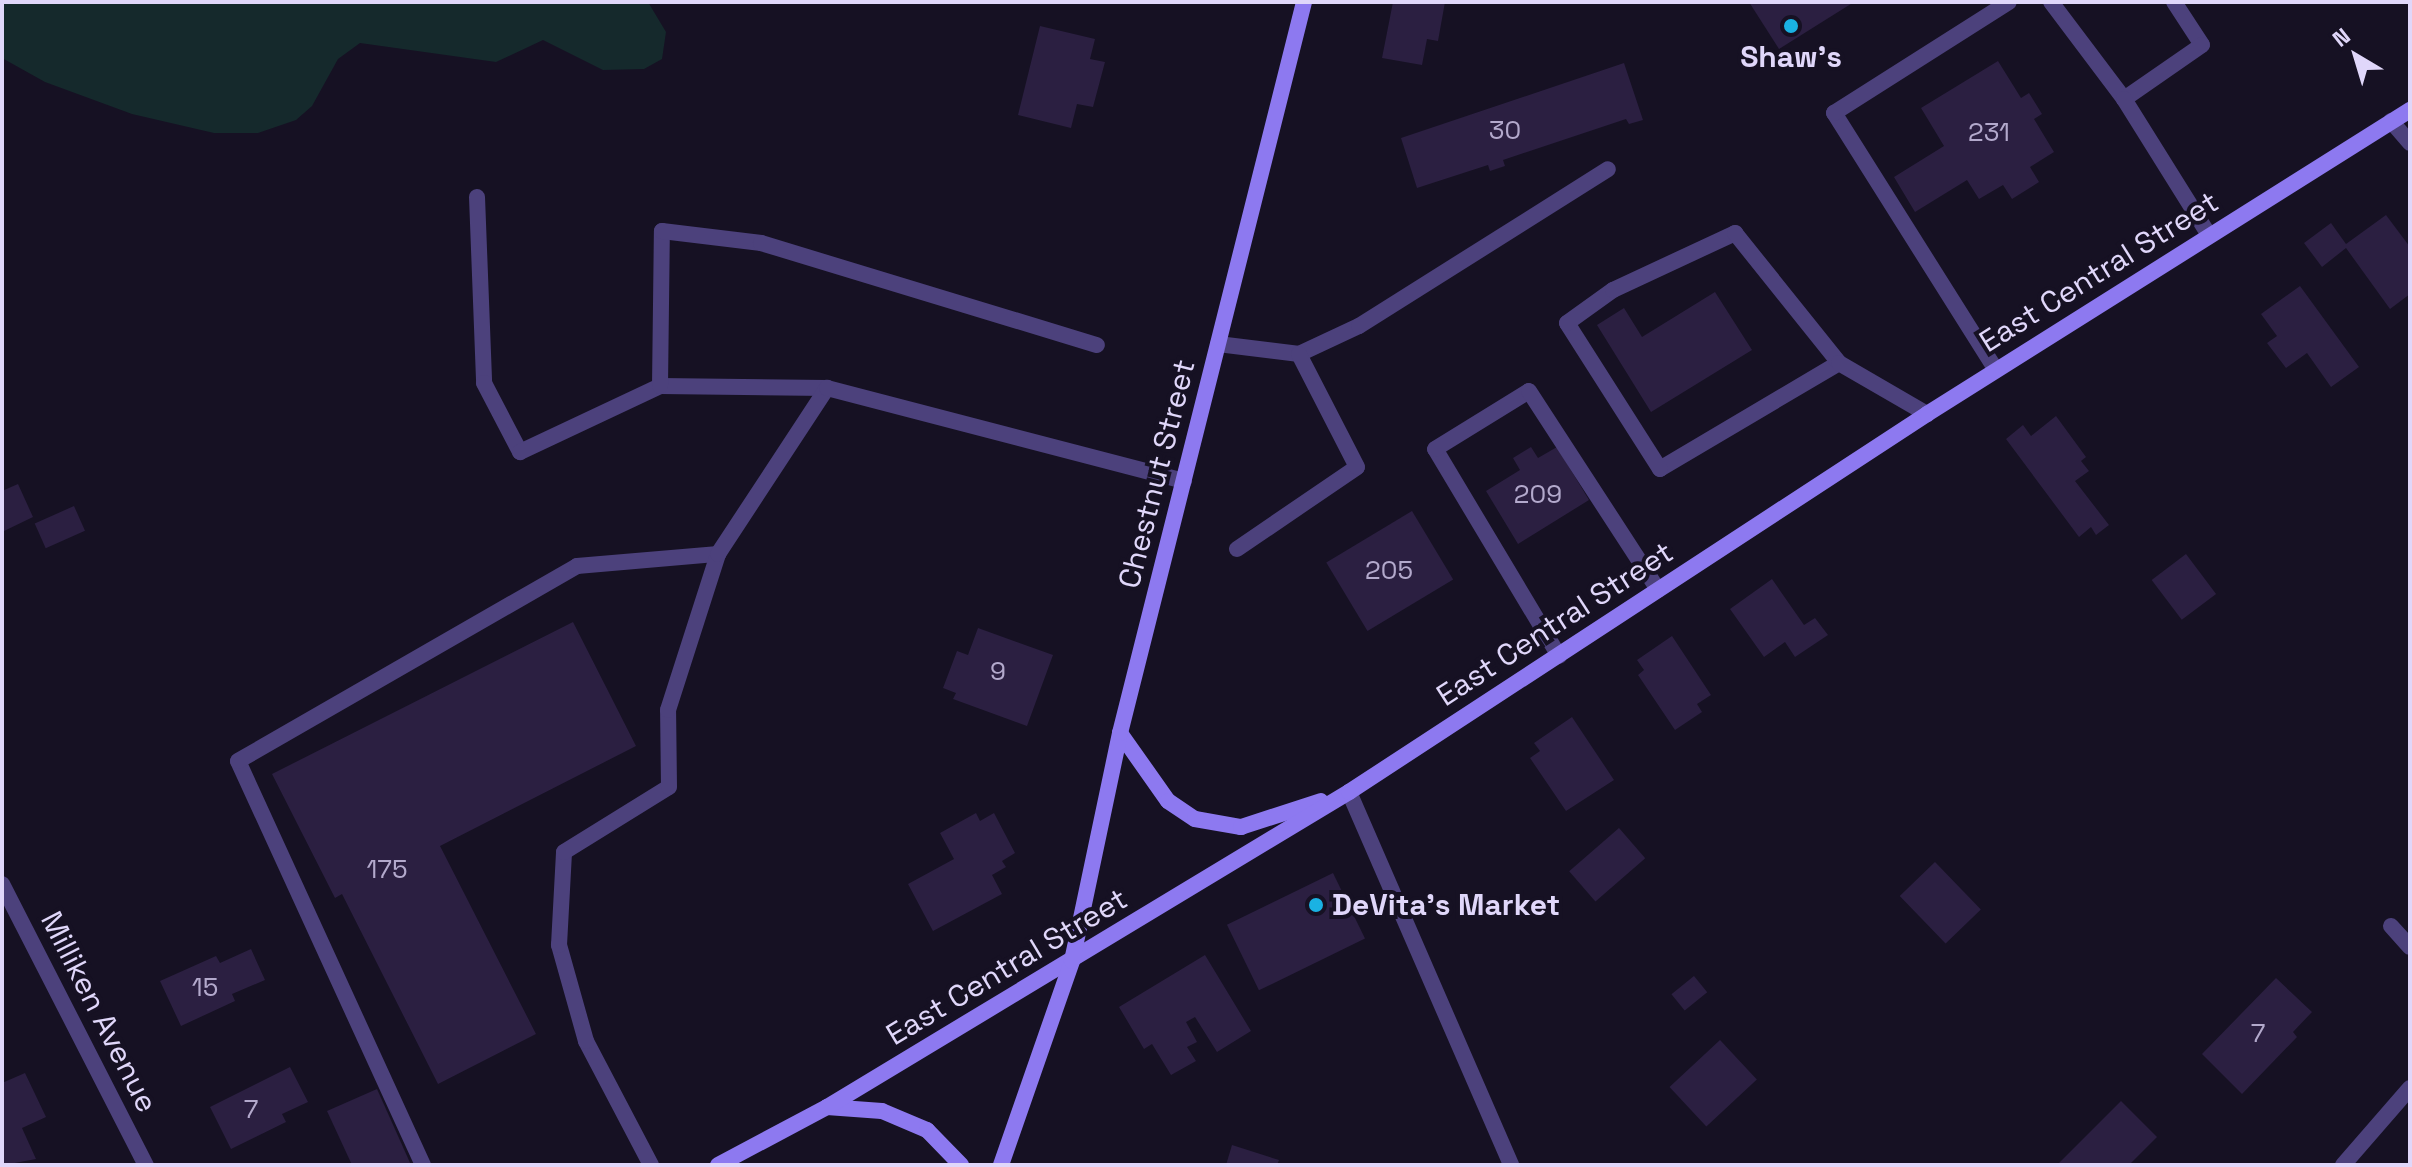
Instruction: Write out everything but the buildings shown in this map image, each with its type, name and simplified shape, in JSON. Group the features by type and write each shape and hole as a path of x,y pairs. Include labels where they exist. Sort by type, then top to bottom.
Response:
{"main road":[{"name":"Chestnut Street","path":"1001,1165 1072,961 1120,733 1304,2"},
{"name":"East Central Street","path":"718,1165 827,1107 1349,792 1927,414 2410,110"},
{"path":"1120,733 1168,801 1195,819 1241,827 1349,792"},
{"path":"827,1107 882,1111 927,1130 961,1165"}],"street":[{"path":"1996,370 1834,113 2009,2"},
{"path":"2051,2 2124,99 2209,235"},
{"path":"2124,99 2202,45 2174,2"},
{"path":"2391,121 2410,143"},
{"path":"1218,344 1299,354 1359,326 1608,169"},
{"path":"477,197 484,383 520,452 660,386 827,388 1184,481"},
{"path":"660,386 662,231 761,243 1097,345"},
{"path":"1839,363 1660,469 1567,323 1613,290 1735,233 1839,363 1927,414"},
{"path":"1237,549 1357,467 1299,354"},
{"path":"651,1165 586,1041 559,945 564,852 669,787 668,710 718,554 827,388"},
{"path":"1559,656 1435,449 1529,391 1658,590"},
{"path":"423,1165 238,761 577,566 718,554"},
{"path":"1349,792 1511,1165"},
{"name":"Milliken Avenue","path":"2,884 146,1165"},
{"path":"2391,926 2410,947"},
{"path":"2343,1165 2410,1088"}],"green space":[{"path":"2,2 648,2 666,32 662,59 644,69 603,70 543,40 496,62 360,43 338,59 312,106 296,120 258,133 214,133 132,114 45,82 2,58"}],"place":[{"name":"Shaw's","path":"1791,26"},
{"name":"DeVita's Market","path":"1316,905"}]}
